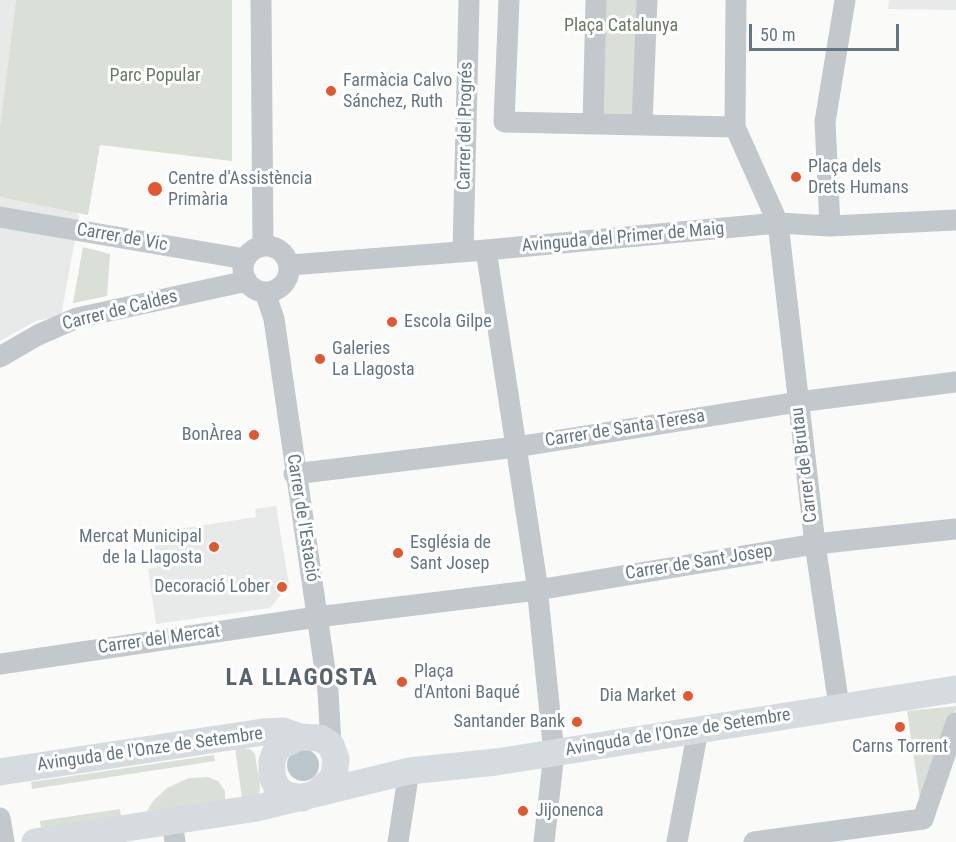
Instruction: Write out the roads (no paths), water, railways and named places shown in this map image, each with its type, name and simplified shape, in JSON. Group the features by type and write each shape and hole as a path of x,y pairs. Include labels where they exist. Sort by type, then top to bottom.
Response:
{"main road":[{"name":"Avinguda de l'Onze de Setembre","path":"334,752 378,773 404,772 554,753 956,689"},
{"name":"Avinguda de l'Onze de Setembre","path":"0,772 263,732 283,731 299,736"},
{"path":"299,736 320,738 334,752 334,777 309,796 286,795 278,789 272,777 272,761 278,748 299,736"},
{"name":"Avinguda de l'Onze de Setembre","path":"35,842 174,831 208,817 309,796 404,772"}],"street":[{"path":"261,0 263,245"},
{"name":"Carrer del Progrés","path":"464,252 469,0"},
{"name":"Carrer del Progrés","path":"509,0 504,122 592,123"},
{"path":"596,0 592,123 735,127 736,0"},
{"path":"642,124 647,0"},
{"path":"830,226 825,122 845,0"},
{"name":"Carrer de Brutau","path":"735,127 778,223 815,544 838,706"},
{"name":"Carrer de Vic","path":"0,217 245,260"},
{"name":"Avinguda del Primer de Maig","path":"290,265 464,252 778,223 830,226 956,220"},
{"path":"263,245 281,250 290,265 284,284 273,291 265,292 252,287 244,275 245,260 254,249 263,245"},
{"path":"486,250 537,590 554,753 544,842"},
{"name":"Carrer de Caldes","path":"0,357 38,334 77,318 247,281"},
{"name":"Carrer de l'Estació","path":"265,292 274,319 294,474 332,715 334,752"},
{"name":"Carrer de Santa Teresa","path":"294,474 516,447 798,402 956,382"},
{"name":"Carrer de Sant Josep","path":"442,602 537,590 815,544 956,529"},
{"name":"Carrer del Mercat","path":"0,664 317,617 442,602"},
{"path":"754,842 841,836 923,819 956,723"},
{"path":"677,842 698,730"},
{"path":"398,842 404,772"},
{"path":"0,818 3,842"}],"place":[{"name":"Farmàcia Calvo Sánchez, Ruth","path":"331,91"},
{"name":"Plaça dels Drets Humans","path":"796,177"},
{"name":"Centre d'Assistència Primària","path":"155,189"},
{"name":"Escola Gilpe","path":"392,322"},
{"name":"Galeries La Llagosta","path":"320,359"},
{"name":"BonÀrea","path":"254,435"},
{"name":"Mercat Municipal de la Llagosta","path":"214,547"},
{"name":"Església de Sant Josep","path":"398,553"},
{"name":"Decoració Lober","path":"282,587"},
{"name":"Plaça d'Antoni Baqué","path":"402,682"},
{"name":"Dia Market","path":"688,696"},
{"name":"Santander Bank","path":"577,722"},
{"name":"Carns Torrent","path":"900,727"},
{"name":"Jijonenca","path":"523,811"}],"district":[{"name":"LA LLAGOSTA","path":"302,679"}],"park label":[{"name":"Plaça Catalunya","path":"621,26"},
{"name":"Parc Popular","path":"155,76"}]}
